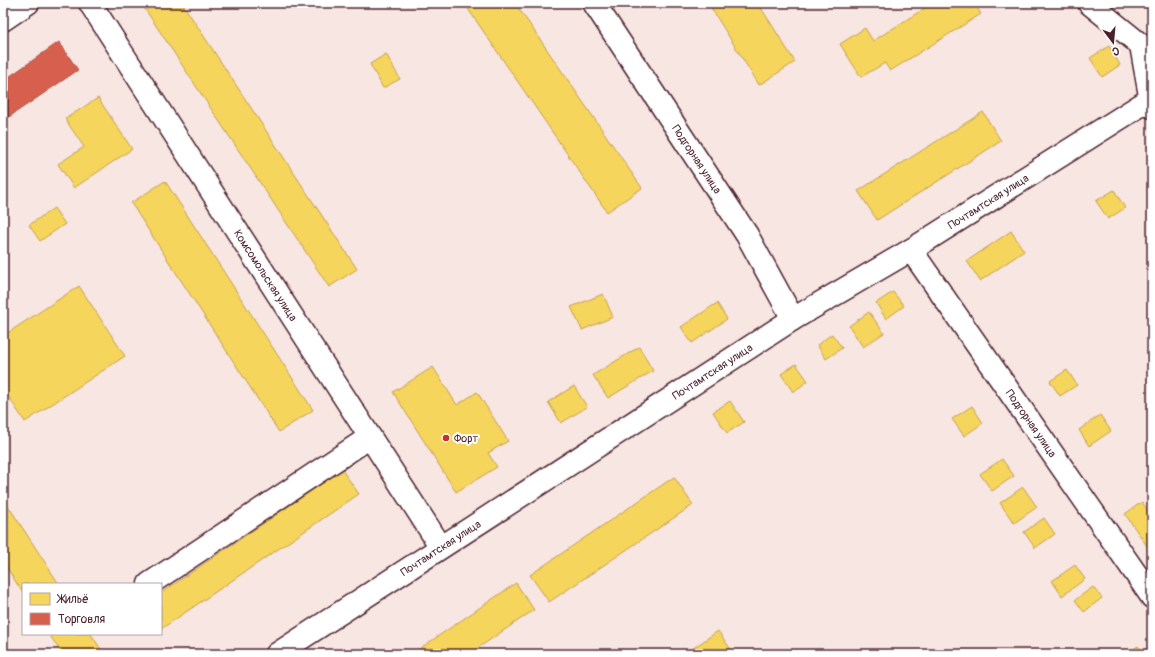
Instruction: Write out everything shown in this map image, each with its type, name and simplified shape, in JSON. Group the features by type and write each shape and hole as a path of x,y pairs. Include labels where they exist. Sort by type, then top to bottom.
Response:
{"street":[{"path":"3,20 28,3"},
{"name":"Комсомольская улица","path":"90,3 441,547"},
{"name":"Подгорная улица","path":"594,3 747,235 793,319"},
{"path":"1089,3 1141,45 1151,102"},
{"name":"Почтамтская улица","path":"278,654 793,319 911,250 1151,102"},
{"name":"Подгорная улица","path":"911,250 1152,597"},
{"path":"151,583 370,437"}],"building: Жильё":[{"path":"141,3 182,3 357,269 329,287"},
{"path":"464,3 515,3 642,188 607,212"},
{"path":"708,3 758,3 795,62 759,85"},
{"path":"933,3 974,3 981,14 890,71 885,63 861,77 840,44 865,28 873,41"},
{"path":"1109,46 1120,65 1102,77 1090,58"},
{"path":"386,54 400,79 383,88 370,64"},
{"path":"98,98 132,149 74,188 58,164 84,147 65,119"},
{"path":"983,112 1001,141 877,220 858,191"},
{"path":"165,181 313,410 279,432 131,203"},
{"path":"1114,190 1125,208 1108,219 1096,201"},
{"path":"54,208 65,224 40,241 29,225"},
{"path":"1011,231 1024,251 980,281 967,261"},
{"path":"79,286 125,356 25,422 3,388 3,336"},
{"path":"893,292 904,306 886,319 876,303"},
{"path":"603,294 613,317 582,330 571,307"},
{"path":"717,303 727,319 692,343 681,327"},
{"path":"869,312 884,333 863,347 849,326"},
{"path":"832,334 842,348 826,359 817,345"},
{"path":"639,347 653,371 608,398 593,375"},
{"path":"796,364 808,381 793,392 781,374"},
{"path":"433,367 457,405 477,392 508,441 488,453 497,467 456,492 393,392"},
{"path":"1067,370 1077,385 1060,396 1050,381"},
{"path":"574,386 587,407 561,423 548,402"},
{"path":"730,401 744,422 727,433 713,412"},
{"path":"972,406 983,423 964,436 952,419"},
{"path":"1100,415 1111,431 1089,446 1079,430"},
{"path":"1002,459 1014,476 992,491 980,474"},
{"path":"342,470 359,494 162,628 162,592"},
{"path":"674,477 693,505 549,602 530,575"},
{"path":"1023,487 1037,507 1014,523 1000,503"},
{"path":"3,498 58,583 22,583 22,591 3,562"},
{"path":"1142,502 1152,517 1152,542 1147,546 1125,514"},
{"path":"1044,518 1055,534 1035,548 1024,532"},
{"path":"1075,565 1085,579 1062,596 1052,581"},
{"path":"516,583 534,610 469,654 412,654"},
{"path":"1093,587 1102,598 1084,612 1075,600"},
{"path":"718,631 732,651 727,654 696,654 692,649"},
{"path":"50,635 92,635 104,654 62,654"},
{"path":"1138,646 1144,654 1126,654"}],"building: Торговля":[{"path":"59,42 78,70 3,121 3,81"}],"place":[{"name":"Форт","path":"446,438"}]}
